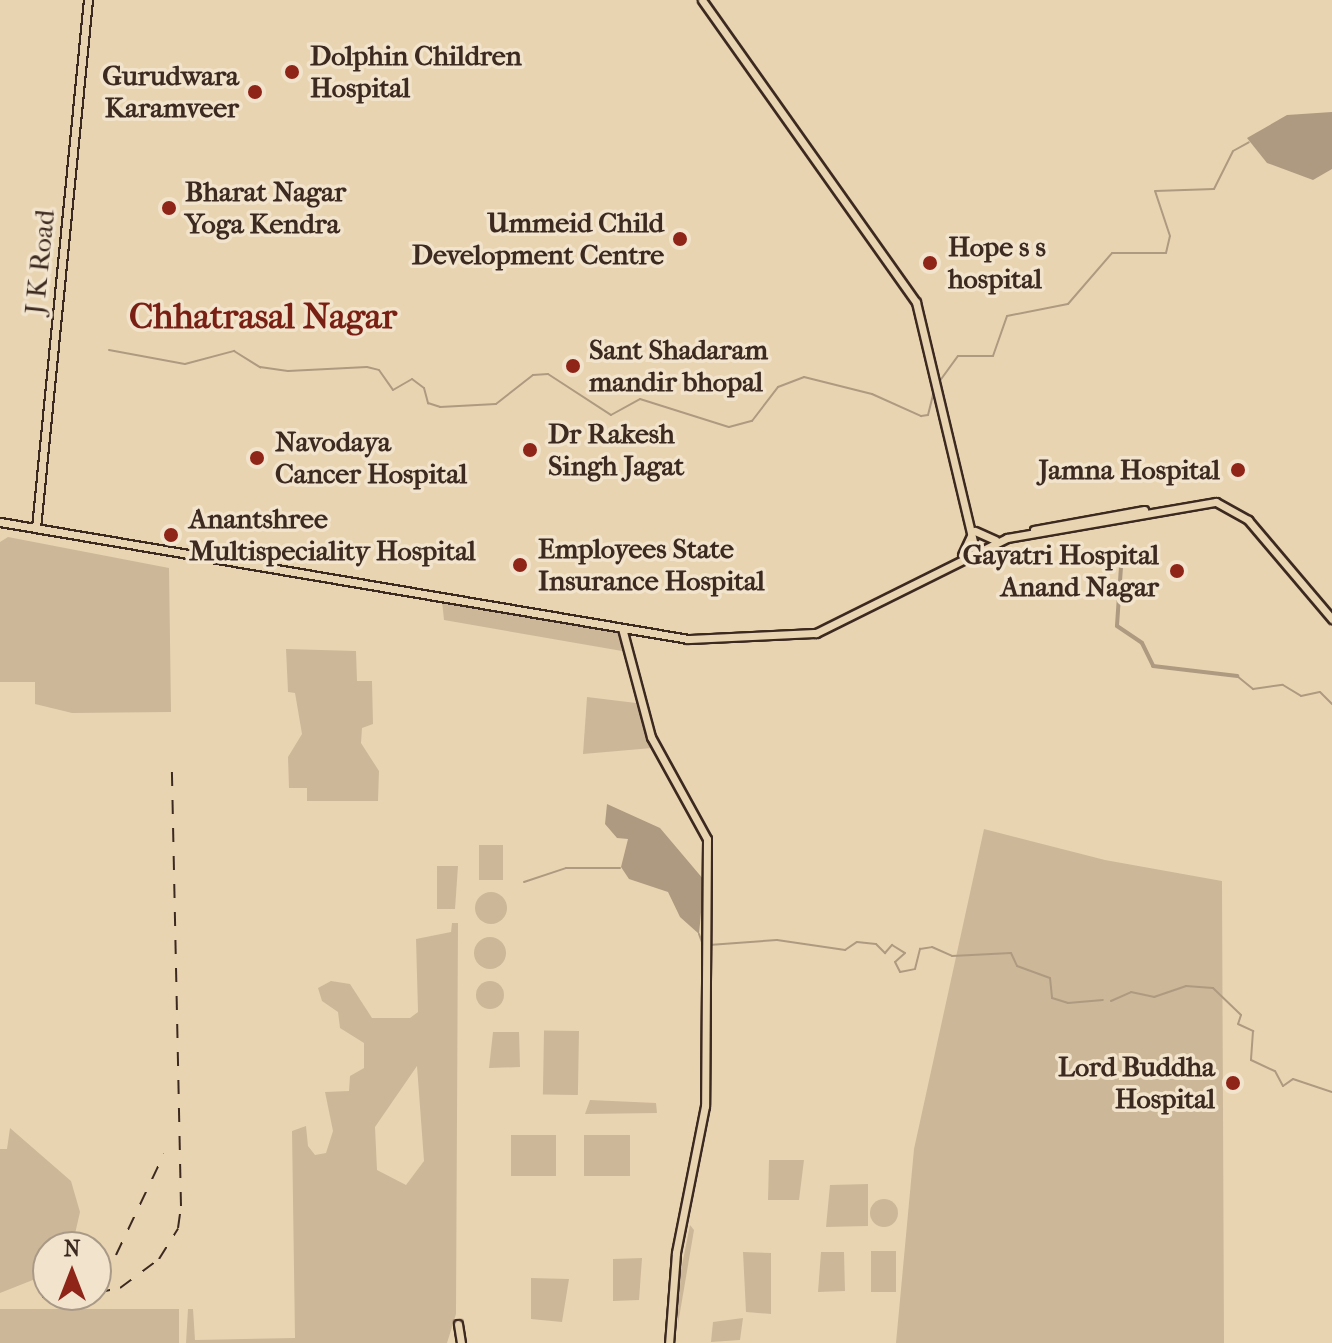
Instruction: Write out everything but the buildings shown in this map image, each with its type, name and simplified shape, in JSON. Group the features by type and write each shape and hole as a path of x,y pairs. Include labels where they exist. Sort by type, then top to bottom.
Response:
{"main road":[{"name":"J K Road","path":"32,527 86,0"},
{"path":"704,0 892,256 923,320 978,549"},
{"name":"J K Road","path":"32,527 75,109"},
{"path":"0,521 687,636 816,630 962,555 1007,538 1219,499 1250,518 1332,613"},
{"path":"624,627 688,639 816,633 995,540 1216,502 1248,520 1332,619"},
{"path":"974,532 995,540"},
{"path":"962,555 974,532"},
{"path":"624,627 630,645 636,691"},
{"path":"624,627 636,691 659,753 707,834 709,1106 680,1253 671,1343"},
{"path":"630,645 643,633"},
{"path":"458,1324 461,1343"}],"shaded area":[{"path":"1332,112 1332,169 1313,180 1267,163 1247,138 1287,115"},
{"path":"8,537 169,568 171,712 72,713 35,704 35,682 0,682 0,542"},
{"path":"442,601 611,629 619,633 622,651 444,620"},
{"path":"286,649 356,651 357,681 372,681 373,724 362,728 361,743 379,771 378,801 307,801 307,788 289,788 288,757 302,734 295,693 288,692"},
{"path":"587,697 636,703 652,748 583,754"},
{"path":"607,804 660,828 704,880 699,934 680,917 668,892 629,879 621,867 628,839 617,838 605,824"},
{"path":"984,829 1105,860 1222,881 1224,1343 896,1343 914,1149"},
{"path":"479,845 503,845 503,880 479,880"},
{"path":"437,866 458,866 455,909 437,909"},
{"path":"491,892 502,897 507,908 502,919 491,924 480,919 475,908 480,897"},
{"path":"452,923 458,923 456,1314 447,1343 186,1343 188,1309 193,1309 195,1340 295,1338 292,1131 306,1126 308,1146 315,1155 326,1153 333,1131 325,1092 349,1091 350,1076 364,1068 364,1043 340,1028 338,1012 322,1001 318,988 331,981 350,984 372,1018 410,1018 418,1012 416,939 451,932","holes":["417,1066 424,1161 406,1185 377,1170 375,1127"]},
{"path":"490,937 501,942 506,953 501,964 490,969 479,964 474,953 479,942"},
{"path":"490,981 500,985 504,995 500,1005 490,1009 480,1005 476,995 480,985"},
{"path":"544,1030 579,1031 578,1095 543,1094"},
{"path":"493,1032 519,1032 520,1067 489,1068"},
{"path":"590,1100 656,1103 657,1113 585,1114"},
{"path":"10,1128 71,1181 80,1212 76,1231 32,1231 32,1280 0,1293 0,1149 7,1149"},
{"path":"511,1135 556,1135 556,1176 511,1176"},
{"path":"584,1135 630,1135 630,1176 584,1176"},
{"path":"769,1160 804,1160 799,1200 768,1200"},
{"path":"868,1184 868,1226 826,1227 830,1185"},
{"path":"884,1199 894,1203 898,1213 894,1223 884,1227 874,1223 870,1213 874,1203"},
{"path":"690,1225 694,1230 678,1324 678,1285"},
{"path":"871,1251 896,1251 896,1292 871,1292"},
{"path":"743,1252 771,1253 771,1314 746,1312"},
{"path":"821,1252 844,1252 845,1291 818,1292"},
{"path":"642,1258 639,1300 613,1301 613,1259"},
{"path":"531,1278 569,1279 562,1322 531,1319"},
{"path":"0,1309 179,1309 179,1343 0,1343"},
{"path":"743,1318 740,1340 711,1342 713,1322"}],"waterway":[{"path":"939,382 958,356 993,356 1007,316 1068,304 1112,253 1166,253 1170,236 1155,191 1214,189 1233,151 1249,142"},
{"path":"109,350 185,364 234,351 260,367 288,371 367,367 379,370 393,390 412,379 424,388 428,403 440,407 496,404 533,375 548,374 611,415 640,399 729,427 752,421 778,387 804,377 872,394 921,416 928,415 935,387"},
{"path":"1122,552 1117,626 1142,643 1153,666 1237,676"},
{"path":"1237,676 1253,689 1283,685 1301,696 1320,692 1332,704"},
{"path":"524,882 566,868 620,868"},
{"path":"699,934 703,945"},
{"path":"709,945 777,940 845,950 857,942 876,944 885,953 892,945 905,953 895,962 900,972 915,969 920,949 932,947 952,956 1011,953 1017,966 1050,978 1052,998 1068,1003 1103,1000"},
{"path":"1111,1001 1131,992 1154,997 1186,986 1213,988 1241,1015 1238,1024 1253,1031 1251,1060 1275,1071 1283,1086 1293,1079 1332,1092"}],"railway":[{"path":"112,1290 120,1288 159,1259 178,1228 181,1206 172,765"},
{"path":"112,1259 164,1154"}],"place":[{"name":"Dolphin Children Hospital","path":"292,72"},
{"name":"Gurudwara Karamveer","path":"255,92"},
{"name":"Bharat Nagar Yoga Kendra","path":"169,208"},
{"name":"Ummeid Child Development Centre","path":"680,239"},
{"name":"Hope s s hospital","path":"930,263"},
{"name":"Sant Shadaram mandir bhopal","path":"573,366"},
{"name":"Dr Rakesh Singh Jagat","path":"530,450"},
{"name":"Navodaya Cancer Hospital","path":"257,458"},
{"name":"Jamna Hospital","path":"1238,470"},
{"name":"Anantshree Multispeciality Hospital","path":"171,535"},
{"name":"Employees State Insurance Hospital","path":"520,565"},
{"name":"Gayatri Hospital Anand Nagar","path":"1177,571"},
{"name":"Lord Buddha Hospital","path":"1233,1083"}],"district":[{"name":"Chhatrasal Nagar","path":"263,317"}]}
